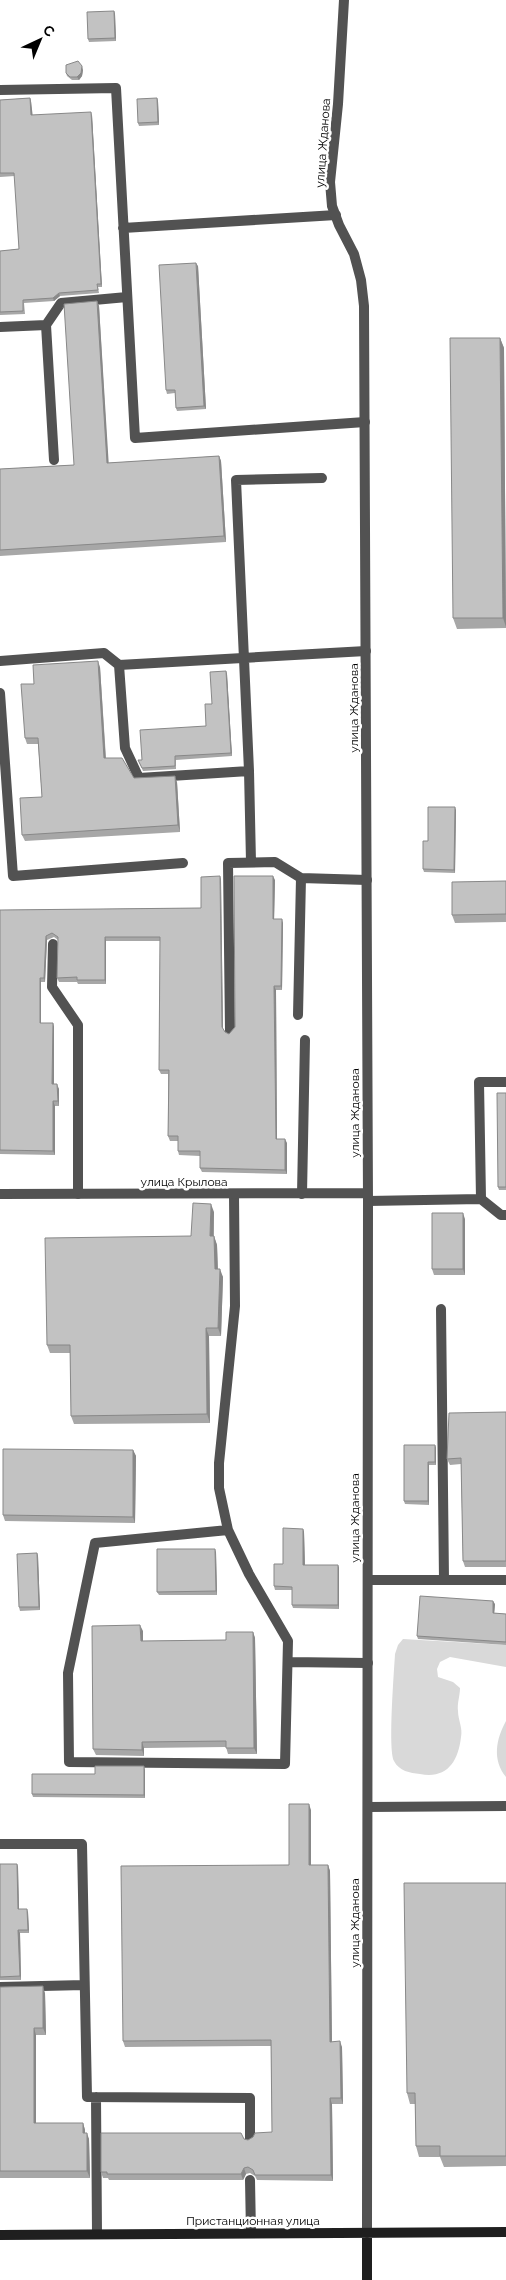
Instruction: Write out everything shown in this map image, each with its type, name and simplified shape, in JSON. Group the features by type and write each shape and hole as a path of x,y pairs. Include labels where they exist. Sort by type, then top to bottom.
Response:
{"main road":[{"name":"Пристанционная улица","path":"0,2235 506,2232"},
{"path":"367,2233 367,2280"}],"street":[{"name":"улица Жданова","path":"344,0 339,94 330,182 336,215 354,254 361,280 364,306 368,1197 367,2233"},
{"path":"0,90 116,88 135,438 365,422"},
{"path":"123,228 336,215"},
{"path":"54,460 46,325 60,303 127,297"},
{"path":"0,327 46,325"},
{"path":"251,862 245,657 236,480 322,478"},
{"path":"0,660 104,654 119,664 366,651"},
{"path":"119,664 125,748 139,778 249,771"},
{"path":"0,693 13,876 183,863"},
{"path":"230,1031 228,863 275,862 301,878 367,880"},
{"path":"298,1015 301,878"},
{"path":"52,944 52,986 78,1025 78,1194"},
{"path":"302,1194 305,1040"},
{"path":"506,1082 480,1082 481,1199 502,1215 506,1215"},
{"name":"улица Крылова","path":"0,1194 302,1194 481,1199"},
{"path":"228,1530 95,1544 68,1673 69,1762 285,1764 288,1641 249,1574 228,1530 219,1488 219,1463 235,1306 234,1194"},
{"path":"441,1309 444,1580"},
{"path":"368,1580 506,1580"},
{"path":"288,1662 368,1663"},
{"path":"368,1807 506,1806"},
{"path":"0,1844 82,1844 87,2098 250,2098 250,2139"},
{"path":"0,1987 84,1985"},
{"path":"96,2098 97,2234"},
{"path":"250,2180 251,2233"}],"shaded area":[{"path":"403,1639 506,1645 506,1667 450,1657 440,1662 437,1669 438,1677 453,1682 460,1688 458,1714 461,1734 454,1761 444,1771 437,1774 429,1775 409,1772 399,1767 394,1761 391,1726 395,1654 398,1645"},
{"path":"506,1721 506,1777 499,1764 497,1749"}],"building":[{"path":"114,11 115,38 88,39 87,12"},
{"path":"78,61 82,66 81,73 77,77 70,77 66,73 66,65"},
{"path":"30,98 31,115 91,112 101,284 97,284 98,290 59,293 53,298 23,300 23,311 0,312 0,251 19,249 14,173 0,173 0,100"},
{"path":"157,98 158,122 138,123 137,99"},
{"path":"196,263 204,406 176,408 175,390 166,390 159,265"},
{"path":"97,301 107,463 219,456 224,536 0,550 0,469 74,465 64,304"},
{"path":"450,338 500,338 503,618 453,618"},
{"path":"98,661 104,758 122,758 134,778 175,776 178,825 22,835 20,798 42,797 38,738 25,738 21,684 34,684 33,665"},
{"path":"226,671 231,753 175,756 175,766 142,768 138,760 142,760 140,730 206,726 205,704 212,704 210,672"},
{"path":"428,807 455,807 454,870 423,869 423,841 428,841"},
{"path":"220,876 222,1027 229,1034 235,1027 234,876 273,876 273,919 282,919 281,986 274,986 276,1139 285,1139 285,1170 200,1168 200,1151 178,1151 178,1136 168,1136 169,1070 159,1070 160,937 105,937 105,980 77,980 77,977 57,978 58,937 52,933 46,936 44,978 40,978 40,1023 53,1023 52,1084 57,1084 58,1101 53,1101 53,1151 0,1150 0,910 201,908 201,877"},
{"path":"506,881 506,914 452,915 452,882"},
{"path":"497,1093 506,1093 506,1187 498,1187"},
{"path":"193,1203 211,1204 210,1236 214,1236 215,1269 220,1269 218,1328 206,1328 207,1414 71,1416 70,1345 47,1345 45,1238 191,1236"},
{"path":"432,1213 463,1213 463,1269 432,1269"},
{"path":"506,1412 506,1561 463,1561 461,1458 447,1459 449,1413"},
{"path":"404,1445 435,1445 435,1462 428,1462 428,1501 404,1501"},
{"path":"3,1449 133,1450 133,1517 3,1515"},
{"path":"283,1528 303,1529 303,1565 338,1565 338,1605 292,1605 292,1587 274,1586 274,1564 283,1564"},
{"path":"157,1549 215,1549 216,1591 157,1592"},
{"path":"37,1553 39,1607 19,1607 17,1554"},
{"path":"420,1596 493,1601 493,1613 506,1614 506,1642 417,1636"},
{"path":"140,1625 141,1641 226,1640 226,1632 253,1632 254,1748 226,1748 226,1741 142,1742 142,1750 93,1749 92,1626"},
{"path":"95,1766 144,1766 144,1795 32,1794 32,1774 95,1774"},
{"path":"289,1804 309,1804 309,1865 328,1865 330,2042 340,2041 341,2098 330,2098 331,2175 255,2175 253,2170 248,2167 244,2168 241,2174 107,2174 107,2172 101,2172 101,2133 241,2133 244,2139 248,2140 255,2133 272,2132 271,2040 123,2041 121,1866 289,1865"},
{"path":"0,1864 17,1864 18,1909 27,1909 28,1930 18,1930 20,1976 0,1977"},
{"path":"404,1883 506,1883 506,2156 440,2156 440,2146 416,2146 415,2093 407,2093"},
{"path":"43,1986 43,2028 34,2028 34,2123 83,2123 83,2133 87,2133 87,2171 0,2171 0,1987"}]}
